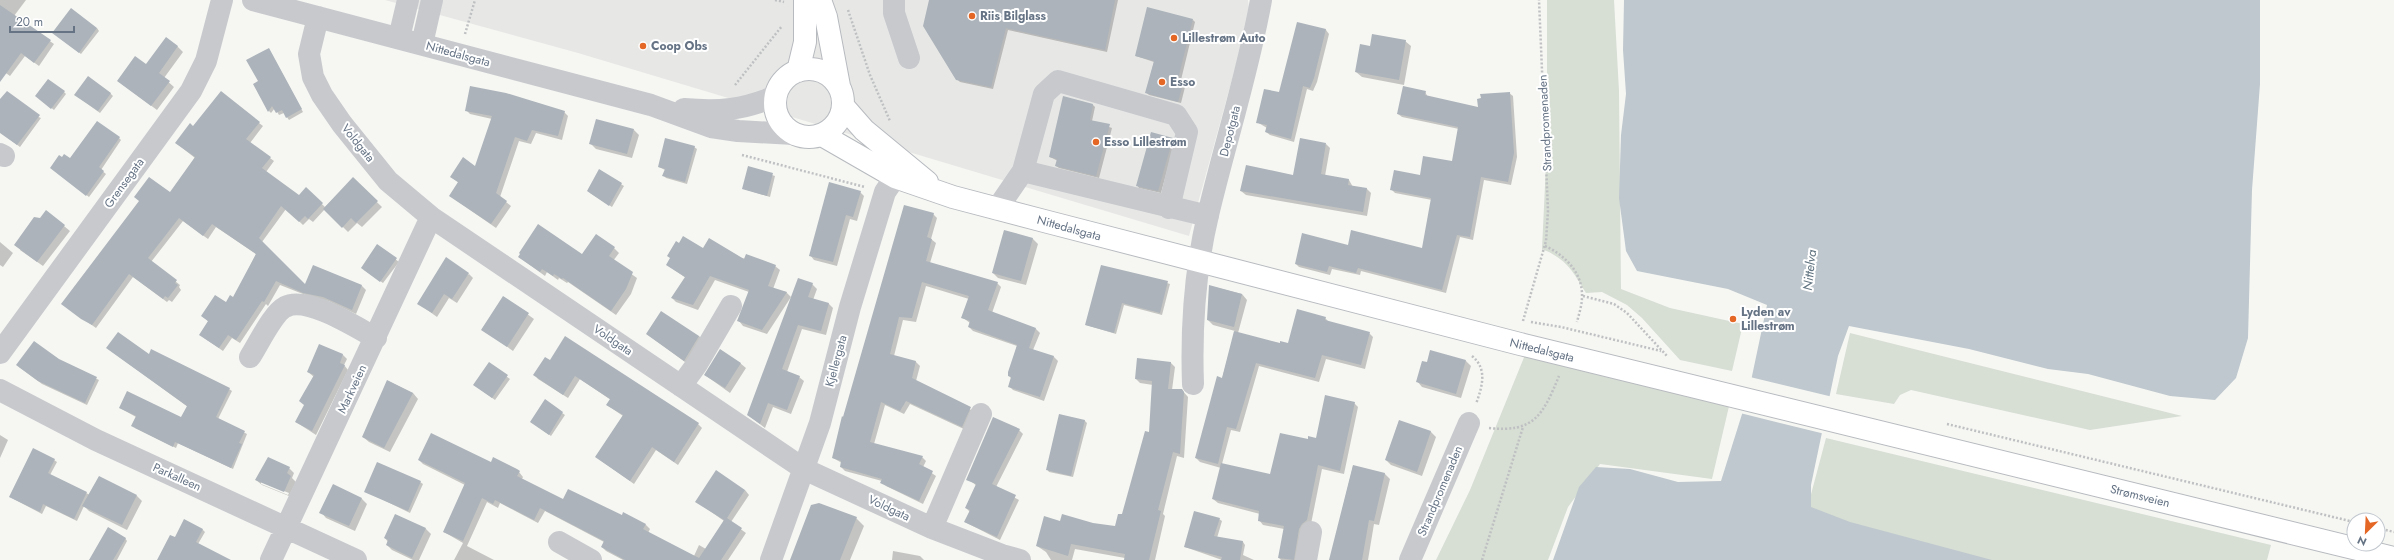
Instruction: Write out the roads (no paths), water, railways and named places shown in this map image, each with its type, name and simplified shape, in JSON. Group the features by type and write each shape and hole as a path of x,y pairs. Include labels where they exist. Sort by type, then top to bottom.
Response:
{"main road":[{"path":"798,71 805,42 804,0"},
{"path":"820,0 826,17 841,96 837,124 822,135 803,137 794,134 785,127 778,118 775,107 776,96 784,80 798,71 817,70 826,73 841,96"},
{"name":"Nittedalsgata","path":"841,96 864,130 900,170"},
{"name":"Nittedalsgata","path":"822,135 900,170 939,192 997,209 1200,262 1885,434"},
{"name":"Strømsveien","path":"1885,434 2394,558"}],"street":[{"name":"Nittedalsgata","path":"253,0 399,38 424,34 662,108 711,127 794,134"},
{"path":"399,38 408,0"},
{"path":"424,34 432,0"},
{"path":"894,0 894,13 909,58"},
{"name":"Depotgata","path":"1200,262 1208,216 1255,32 1261,0"},
{"name":"Grensegata","path":"0,353 192,91 206,62 220,7"},
{"name":"Voldgata","path":"318,17 309,54 313,77 322,95 342,124 388,181 431,217 804,469 932,528 1002,555 1020,560"},
{"path":"997,209 1023,171 1044,94 1058,81 1176,115 1187,132 1169,208"},
{"name":"Nittedalsgata","path":"662,108 714,111 736,110 776,96"},
{"name":"Kjellergata","path":"771,560 820,422 877,216 885,192 900,170"},
{"path":"1023,171 1169,208 1208,216"},
{"name":"Markveien","path":"271,560 376,338 431,217"},
{"path":"1193,384 1194,310 1200,262"},
{"path":"250,357 277,314 285,307 294,304 322,311 376,338"},
{"path":"681,386 730,306"},
{"name":"Parkalleen","path":"0,390 96,440 356,560"},
{"path":"932,528 981,414"},
{"name":"Strandpromenaden","path":"1410,560 1469,423"},
{"path":"1306,560 1311,532"},
{"path":"559,542 591,560"}],"water":[{"name":"Nittelva","path":"1624,0 2260,0 2260,84 2252,190 2248,338 2236,378 2215,400 2170,396 2088,374 2048,369 1969,349 1849,326 1838,356 1811,485 1811,507 1850,522 1992,560 1553,560 1579,487 1596,467 1630,469 1678,482 1721,481 1748,395 1767,305 1728,289 1637,271 1626,251 1619,198 1621,135 1626,94 1623,50"}],"place":[{"name":"Riis Bilglass","path":"972,16"},
{"name":"Lillestrøm Auto","path":"1174,38"},
{"name":"Coop Obs","path":"643,46"},
{"name":"Esso","path":"1162,82"},
{"name":"Esso Lillestrøm","path":"1096,142"},
{"name":"Lyden av Lillestrøm","path":"1733,319"}]}
